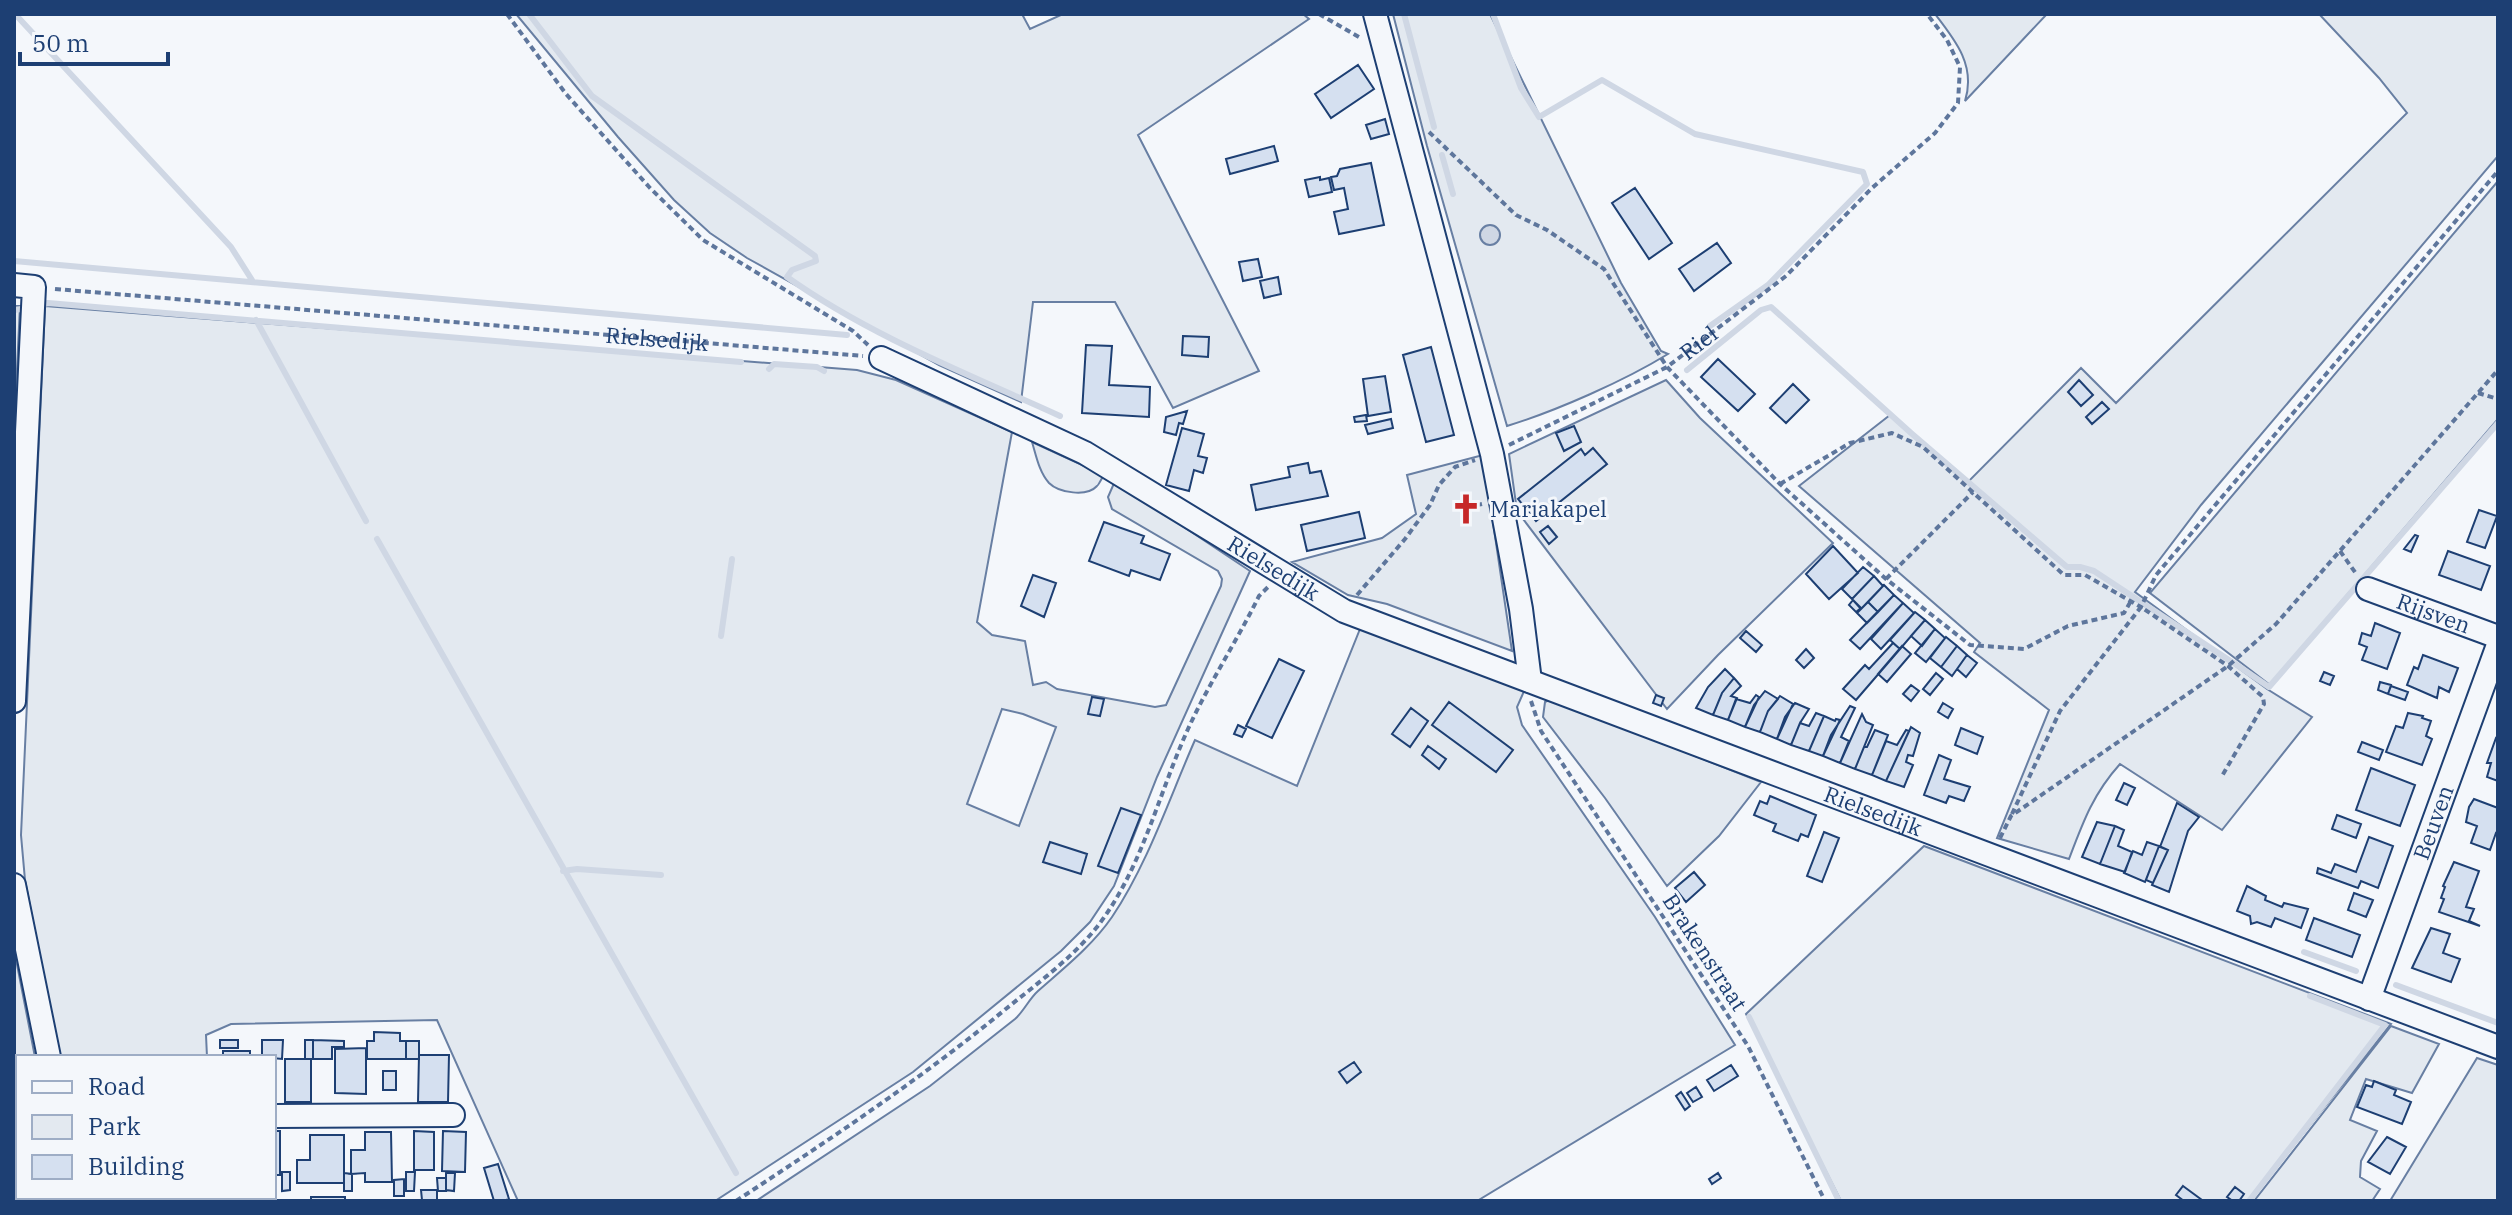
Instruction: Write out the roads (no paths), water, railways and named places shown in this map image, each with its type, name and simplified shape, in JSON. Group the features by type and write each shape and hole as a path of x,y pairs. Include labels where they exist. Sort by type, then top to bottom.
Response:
{"street":[{"path":"1375,14 1492,454 1521,609 1530,681"},
{"path":"14,701 24,286"},
{"name":"Rielsedijk","path":"881,358 1085,453 1344,611 2498,1047"},
{"name":"Rijsven","path":"2364,583 2498,637"},
{"name":"Beuven","path":"2369,999 2498,645"},
{"path":"14,885 49,1055"},
{"path":"276,1116 453,1115"}],"waterway":[{"path":"15,14 231,247 252,280"},
{"path":"529,14 592,96 815,256 816,261 792,270 787,277 886,336 1060,416"},
{"path":"1404,14 1434,127"},
{"path":"1493,14 1521,88 1539,117 1602,80 1695,134 1863,172 1867,184 1768,285 1710,326"},
{"path":"1442,155 1453,194"},
{"path":"14,261 847,335"},
{"path":"40,305 48,303 741,362"},
{"path":"1687,370 1761,310 1771,307 2067,567 2094,571 2232,662"},
{"path":"14,310 29,308"},
{"path":"256,320 366,521"},
{"path":"769,369 774,364 817,367 824,371"},
{"path":"2234,663 2269,687 2498,423"},
{"path":"377,539 736,1173"},
{"path":"721,636 732,559"},
{"path":"563,871 577,869 661,875"},
{"path":"2304,952 2356,971"},
{"path":"2396,985 2498,1023"},
{"path":"2249,1201 2385,1025 2310,996"},
{"path":"1749,1017 1839,1201"}],"place":[{"name":"Mariakapel","path":"1466,509"}]}
